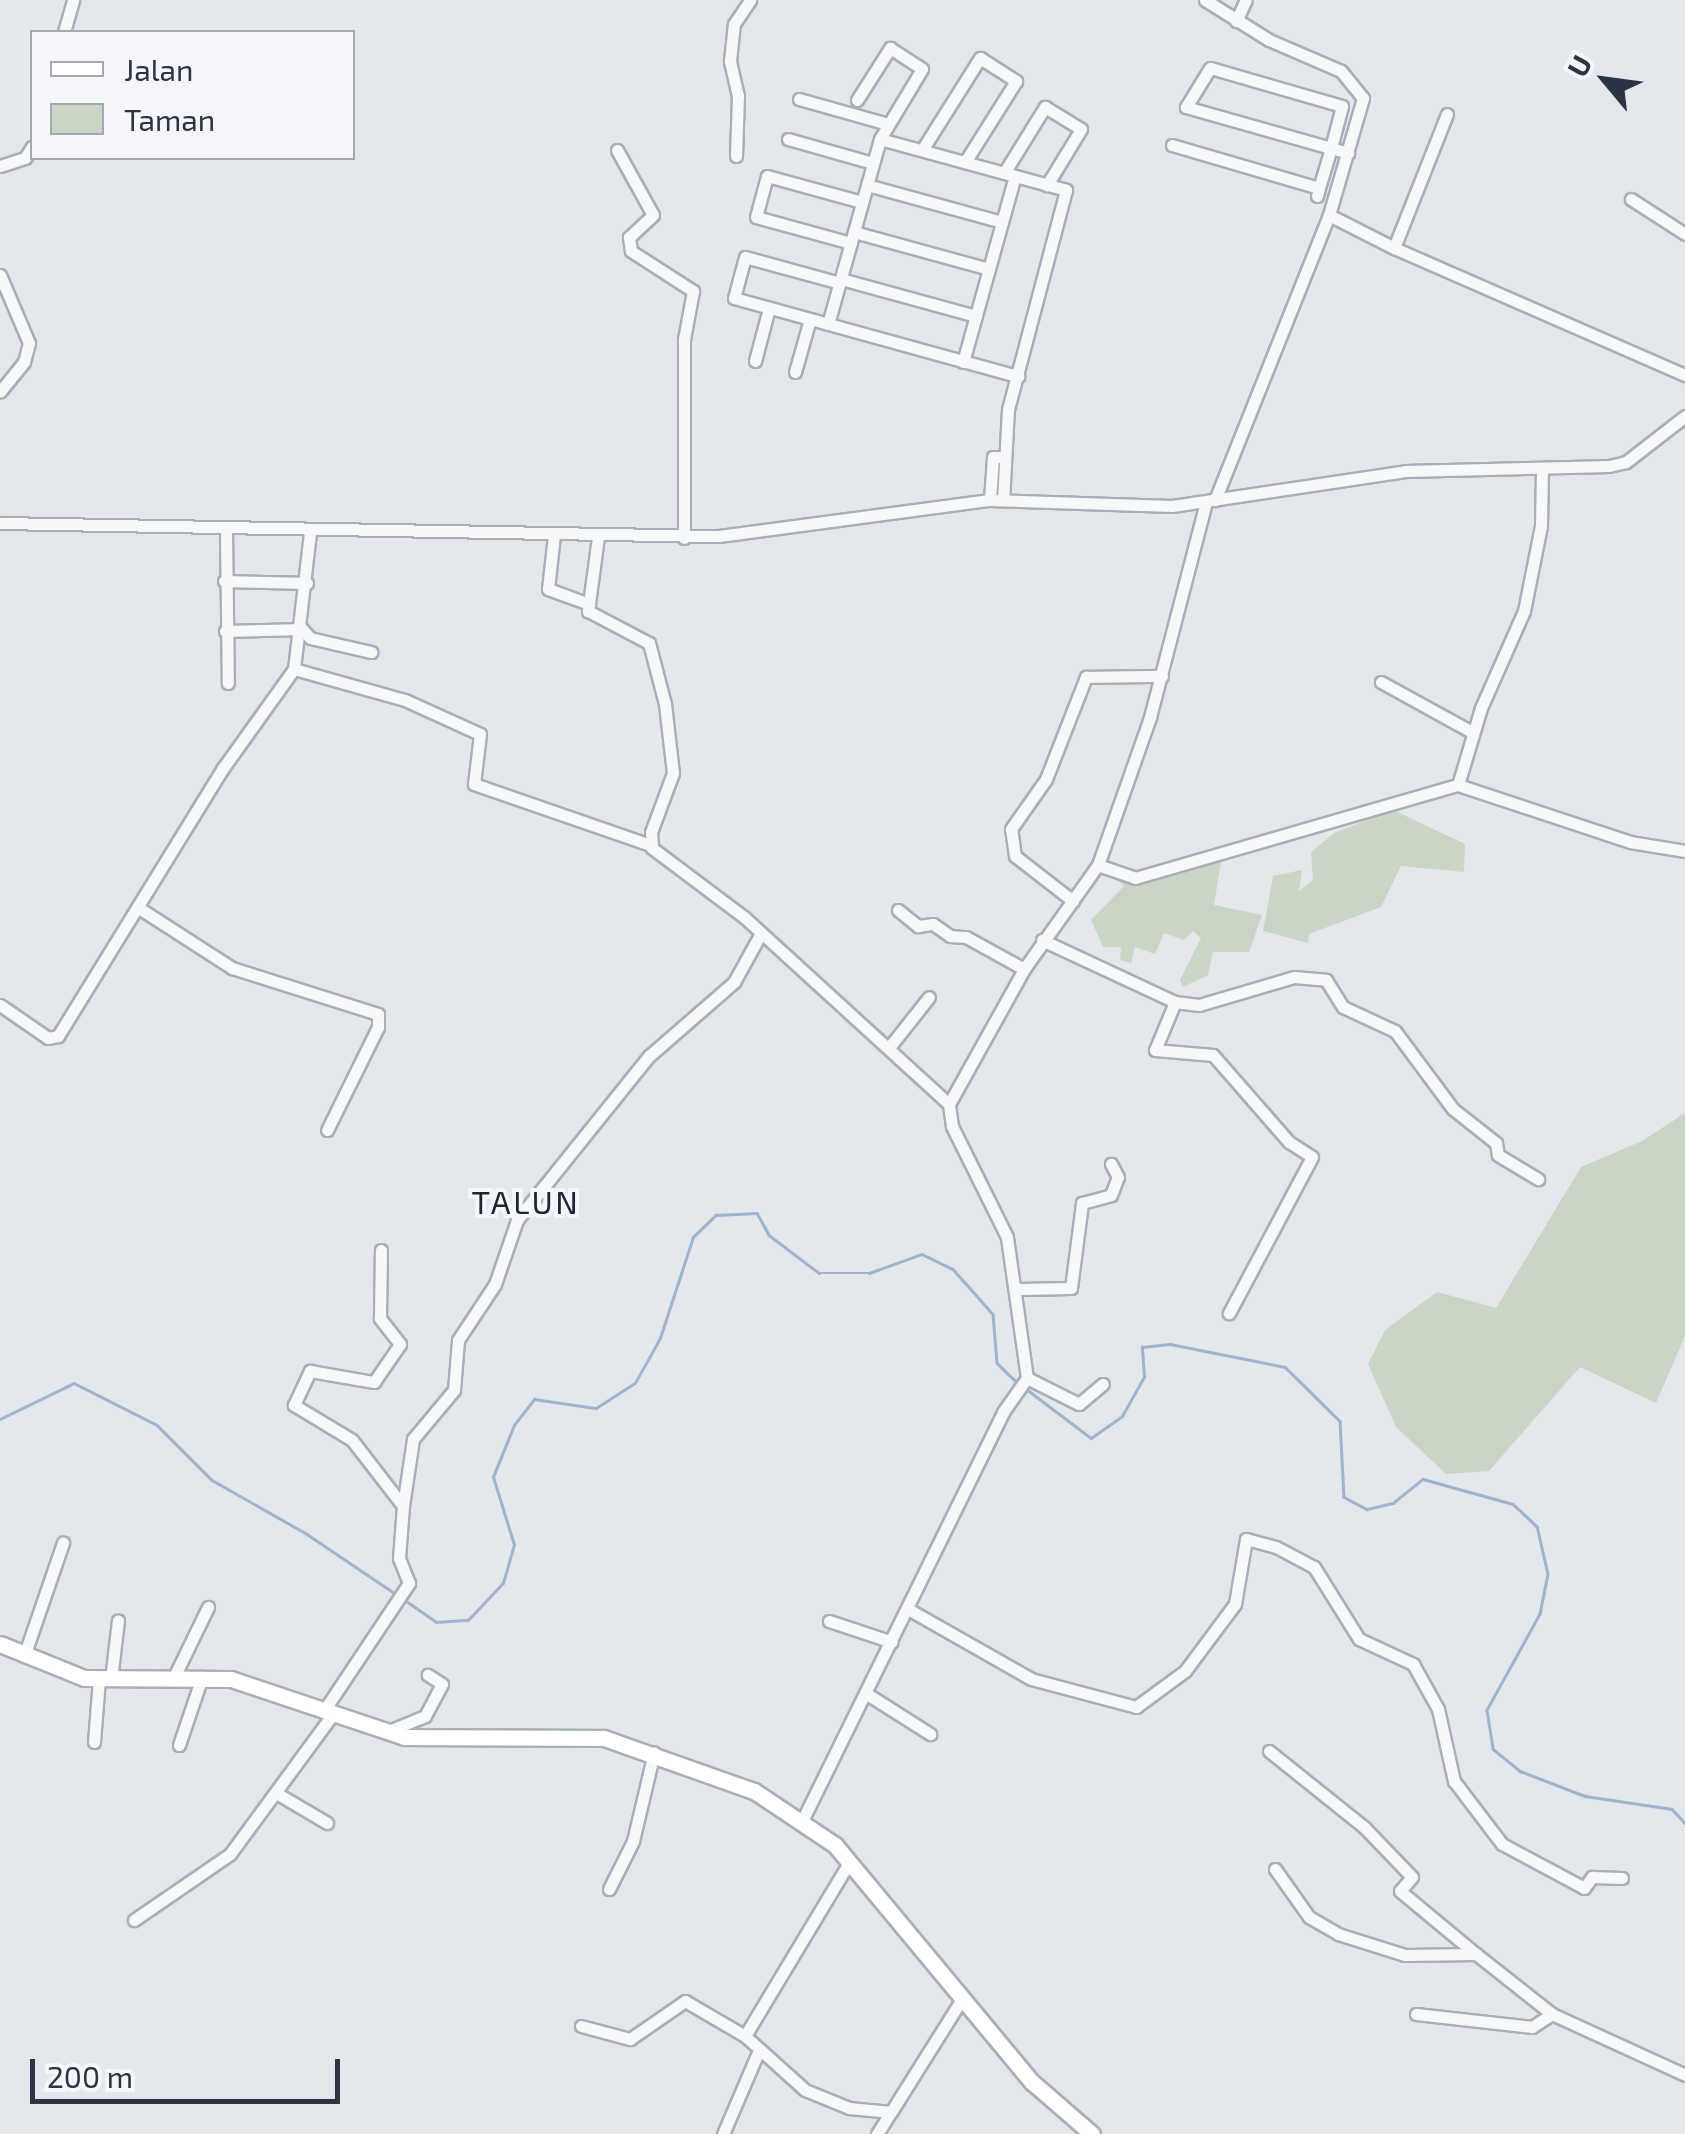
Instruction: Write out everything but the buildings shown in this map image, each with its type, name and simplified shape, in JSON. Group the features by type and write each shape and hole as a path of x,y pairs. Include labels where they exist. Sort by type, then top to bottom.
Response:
{"main road":[{"path":"0,1644 64,1674 105,1679 174,1677 240,1682 386,1732 426,1739 574,1734 654,1752 754,1792 803,1819 850,1861 1032,2082 1092,2134"}],"street":[{"path":"65,30 73,0"},
{"path":"736,156 738,96 730,61 734,24 750,0"},
{"path":"803,1819 1004,1412 1026,1381 1018,1289 1003,1226 952,1126 949,1104 1024,968 1098,865 1162,676 1211,501 1329,215 1364,98 1356,81 1236,21 1204,0"},
{"path":"1236,21 1246,0"},
{"path":"828,324 880,139 922,69 890,48 857,100"},
{"path":"922,150 980,58 1016,81 965,162"},
{"path":"1172,145 1318,192 1330,148 1342,106 1210,68 1186,106 1330,148 1348,153"},
{"path":"799,99 888,124"},
{"path":"963,362 1002,222 1010,174 1045,106 1081,129 1047,185"},
{"path":"1394,248 1447,114"},
{"path":"880,139 1066,191 1018,376 1004,458 993,457 996,500"},
{"path":"788,140 873,163"},
{"path":"618,150 654,216 629,244 693,291 684,338 684,538"},
{"path":"862,202 768,176 756,217 989,269"},
{"path":"867,185 1002,222"},
{"path":"1631,200 1685,234"},
{"path":"1329,215 1394,248 1685,375"},
{"path":"976,316 745,257 734,298 1018,376"},
{"path":"0,275 29,343 0,392"},
{"path":"755,361 770,308"},
{"path":"795,372 810,319"},
{"path":"0,523 684,538 996,500 1126,508 1211,501 1405,471 1626,462 1685,416"},
{"path":"1458,785 1472,732 1524,611 1541,526 1542,468"},
{"path":"226,530 228,683"},
{"path":"0,1005 56,1038 223,768 294,669 302,628 310,532"},
{"path":"554,535 548,589 589,604"},
{"path":"598,536 589,604 594,617 642,636 654,652 673,773 650,845"},
{"path":"224,581 307,583"},
{"path":"225,631 302,628"},
{"path":"302,628 310,638 371,652"},
{"path":"294,669 405,700 480,734 474,784 650,845 761,932 891,1046 949,1104"},
{"path":"1074,902 1015,856 1011,828 1054,762 1084,680 1104,672 1162,676"},
{"path":"1381,682 1472,732"},
{"path":"1098,865 1135,878 1458,785 1630,842 1685,850"},
{"path":"139,908 232,968 380,1016 327,1130"},
{"path":"898,910 918,926 932,924 950,936 966,937 1024,968"},
{"path":"134,1920 214,1870 278,1794 404,1593 409,1581 398,1547 413,1438 454,1390 458,1340 494,1284 519,1216 649,1056 734,982 761,932"},
{"path":"1042,940 1175,1002 1199,1005 1294,977 1326,980 1343,1007 1398,1034 1450,1105 1498,1144 1499,1157 1538,1178"},
{"path":"891,1046 929,997"},
{"path":"1175,1002 1155,1050 1211,1054 1289,1142 1312,1156 1228,1313"},
{"path":"1018,1289 1071,1288 1082,1203 1111,1195 1118,1177 1111,1164"},
{"path":"381,1250 380,1318 400,1344 374,1382 310,1372 294,1405 350,1438 403,1506"},
{"path":"1026,1381 1079,1404 1103,1384"},
{"path":"908,1609 1030,1680 1136,1707 1185,1671 1235,1604 1246,1540 1276,1547 1314,1567 1358,1639 1414,1664 1438,1709 1454,1780 1502,1844 1584,1888 1592,1877 1622,1878"},
{"path":"24,1656 63,1543"},
{"path":"174,1677 208,1607"},
{"path":"94,1742 118,1620"},
{"path":"829,1621 892,1642"},
{"path":"386,1732 425,1716 442,1684 428,1675"},
{"path":"180,1745 202,1678"},
{"path":"867,1694 930,1734"},
{"path":"1269,1751 1364,1827 1412,1877 1400,1890 1552,2014 1685,2075"},
{"path":"609,1889 633,1841 654,1752"},
{"path":"278,1794 326,1824"},
{"path":"745,2036 850,1861"},
{"path":"1275,1869 1310,1917 1338,1934 1419,1957 1476,1954"},
{"path":"877,2134 962,1999"},
{"path":"582,2026 630,2039 685,2001 745,2036 805,2090 848,2108 891,2112"},
{"path":"1416,2014 1532,2027 1552,2014"},
{"path":"723,2134 759,2050"}],"green space":[{"path":"1393,810 1465,844 1464,872 1401,866 1381,907 1309,934 1308,943 1263,931 1273,876 1302,870 1299,891 1313,880 1311,852 1334,833"},
{"path":"1221,861 1214,905 1262,915 1249,952 1213,952 1208,975 1183,987 1180,980 1201,938 1193,931 1184,940 1164,933 1155,954 1135,947 1131,963 1120,960 1121,947 1103,947 1091,920 1124,886 1116,879"},
{"path":"1685,1113 1685,1336 1656,1403 1580,1367 1489,1471 1446,1474 1396,1427 1368,1364 1385,1330 1437,1292 1496,1308 1581,1167 1642,1141"}],"waterway":[{"path":"405,1600 436,1622 468,1620 503,1583 514,1545 493,1477 514,1425 534,1399 596,1408 635,1383 660,1338 693,1237 716,1215 757,1213 769,1235 819,1273 869,1273 922,1254 953,1269 993,1314 997,1363 1018,1383"},
{"path":"1025,1388 1091,1438 1122,1416 1144,1377 1142,1347 1170,1344 1285,1367 1340,1421 1344,1497 1367,1509 1393,1503 1423,1479 1513,1504 1537,1526 1548,1574 1540,1614 1487,1710 1493,1749 1520,1771 1585,1796 1672,1809 1685,1823"},
{"path":"0,1419 74,1383 157,1425 212,1480 307,1534 394,1593"}],"district":[{"name":"TALUN","path":"526,1201"}]}
